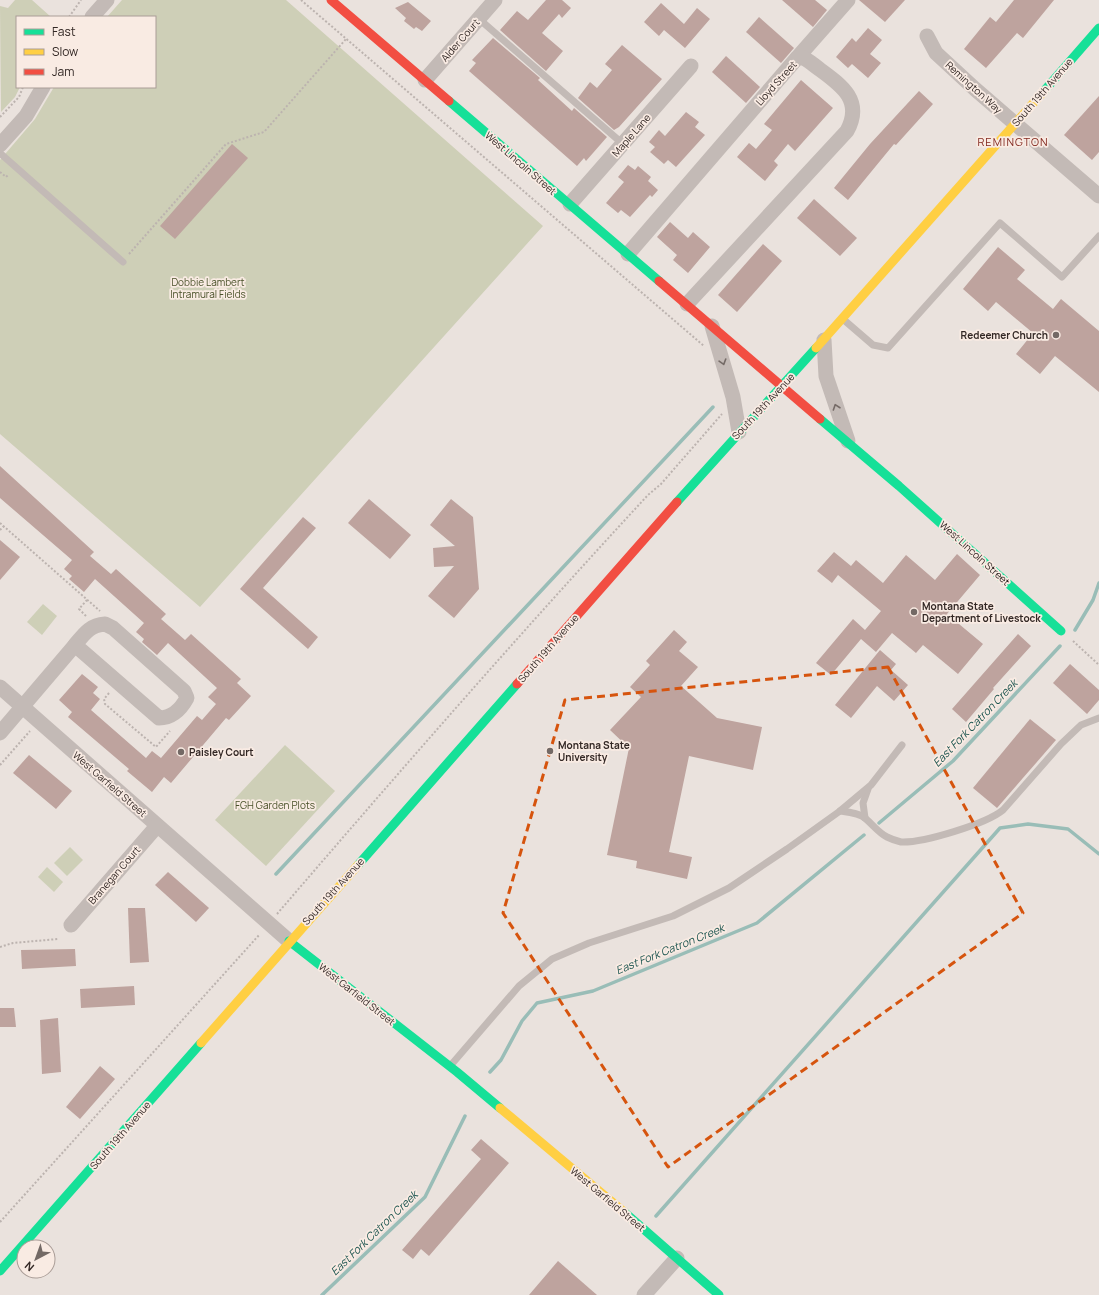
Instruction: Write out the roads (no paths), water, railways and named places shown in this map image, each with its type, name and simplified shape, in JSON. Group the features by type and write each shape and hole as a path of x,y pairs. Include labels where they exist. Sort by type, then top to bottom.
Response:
{"main road":[{"name":"West Lincoln Street","path":"331,0 899,486 1061,631"},
{"name":"South 19th Avenue","path":"0,1270 288,941 739,432 824,340 1099,28"},
{"name":"West Garfield Street","path":"288,941 450,1067 719,1295"}],"street":[{"path":"93,16 107,0"},
{"name":"Alder Court","path":"425,80 495,0"},
{"path":"797,58 848,0"},
{"name":"Remington Way","path":"926,36 936,53 1014,124 1099,196"},
{"name":"Lloyd Street","path":"628,254 797,58 804,58 846,90 852,104 852,121 846,131 687,304"},
{"name":"Maple Lane","path":"570,204 691,66"},
{"path":"1,144 26,116 42,88"},
{"path":"712,325 733,396 739,432"},
{"path":"824,340 826,376 849,444"},
{"path":"0,732 19,711 75,645 88,630 96,624 105,624 113,628 177,683 184,691 187,698 182,706 167,718 159,718 75,645"},
{"name":"West Garfield Street","path":"0,687 19,711 157,826 288,941"},
{"name":"Branegan Court","path":"71,925 157,826"},
{"path":"644,1295 677,1258"}],"lane":[{"path":"479,19 623,144"},
{"path":"1,144 123,262"},
{"path":"843,318 873,345 888,348 1000,223 1062,277 1099,236"},
{"path":"840,811 851,812 865,818 886,836 901,842 922,840 981,823 994,817 1002,810 1061,744 1081,725 1099,718"},
{"path":"450,1067 519,986 552,959 590,943 673,916 702,903 757,871 840,811 871,785 902,746"},
{"path":"865,818 863,803 871,785"}],"waterway":[{"path":"276,874 713,407"},
{"name":"East Fork Catron Creek","path":"1075,630 1093,600 1099,583"},
{"name":"East Fork Catron Creek","path":"879,823 953,761 1060,646"},
{"path":"656,1216 1000,828 1028,824 1068,829 1099,854"},
{"name":"East Fork Catron Creek","path":"490,1072 501,1060 522,1021 537,1003 593,991 757,923 864,835"},
{"name":"East Fork Catron Creek","path":"322,1295 425,1197 465,1116"}],"place":[{"name":"Redeemer Church","path":"1056,335"},
{"name":"Montana State Department of Livestock","path":"914,612"},
{"name":"Montana State University","path":"550,751"},
{"name":"Paisley Court","path":"181,752"}],"district":[{"name":"REMINGTON","path":"1013,142"}],"park label":[{"name":"Dobbie Lambert Intramural Fields","path":"208,288"},
{"name":"FGH Garden Plots","path":"275,805"}]}
